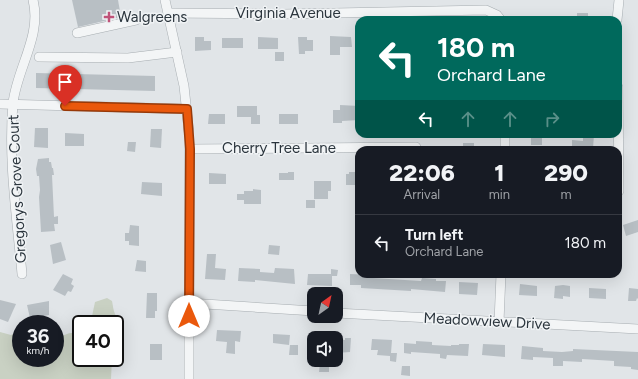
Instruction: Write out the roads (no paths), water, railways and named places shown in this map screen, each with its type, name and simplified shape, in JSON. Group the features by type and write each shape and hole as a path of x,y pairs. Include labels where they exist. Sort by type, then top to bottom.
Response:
{"street":[{"path":"165,0 177,52 187,109 190,149 188,379"},
{"path":"617,16 619,0"},
{"name":"Gregorys Grove Court","path":"22,274 13,167 13,105 14,93 32,40 34,23 32,2"},
{"name":"Virginia Avenue","path":"168,13 284,14 486,10 498,16"},
{"path":"77,33 136,20"},
{"path":"39,57 128,58 177,52"},
{"path":"0,104 187,109"},
{"name":"Cherry Tree Lane","path":"190,149 355,148"},
{"path":"499,322 502,278"},
{"path":"189,303 307,311"},
{"name":"Meadowview Drive","path":"343,312 638,329"}],"place":[{"name":"Walgreens","path":"109,17"}]}
